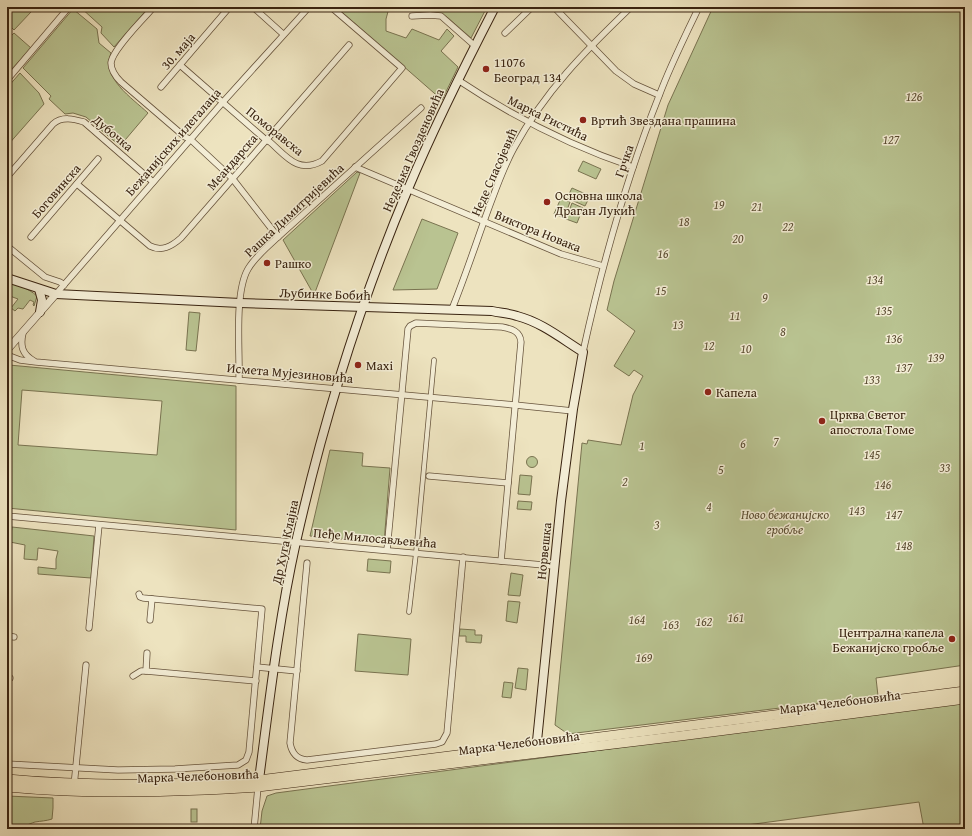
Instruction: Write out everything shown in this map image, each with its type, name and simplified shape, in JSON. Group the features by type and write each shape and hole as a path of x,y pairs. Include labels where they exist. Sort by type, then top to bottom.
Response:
{"main road":[{"name":"Недељка Гвозденовића","path":"362,307 408,189 458,80 495,7"},
{"name":"Љубинке Бобић","path":"7,278 56,294 240,303 492,311 524,318 543,327 583,352"},
{"path":"38,289 42,300 40,312"},
{"name":"Др Хуга Клајна","path":"258,783 284,602 296,542 336,389 362,307"},
{"name":"Норвешка","path":"536,750 554,566 573,411 583,352"},
{"name":"Марка Челебоновића","path":"7,787 258,783 536,750 736,724 965,691"},
{"name":"Марка Челебоновића","path":"736,724 965,699"},
{"name":"Марка Челебоновића","path":"7,779 74,787"}],"street":[{"path":"7,80 69,7"},
{"path":"154,7 115,52 111,66 114,74 121,82 185,137 190,139 232,178 278,237"},
{"path":"253,7 283,34"},
{"name":"Бежанијских илегалаца","path":"56,294 222,102 309,7"},
{"name":"Поморавска","path":"180,65 266,140 296,163 301,166 308,166 317,163 322,161 402,68 332,7"},
{"path":"505,33 532,7"},
{"path":"554,7 618,74 634,84 659,95"},
{"name":"Неде Спасојевић","path":"452,310 504,169 528,122 554,87 591,45 632,7"},
{"name":"Грчка","path":"583,352 603,266 621,202 659,95 699,7"},
{"name":"30. маја","path":"161,87 227,10"},
{"path":"412,16 440,16 475,46"},
{"name":"Меандарска","path":"77,184 150,246 160,249 170,246 181,238 349,45"},
{"name":"Марка Ристића","path":"458,80 479,94 528,122 577,145 633,167"},
{"name":"Рашка Димитријевића","path":"239,380 241,288 248,269 260,254 278,237 421,108"},
{"name":"Дубочка","path":"7,177 53,124 66,118 84,122 153,182"},
{"name":"Боговинска","path":"31,237 98,159"},
{"name":"Виктора Новака","path":"355,167 561,254 603,266"},
{"path":"7,246 45,277 60,282 64,285"},
{"path":"7,350 56,294"},
{"path":"387,550 407,335 410,326 416,323 502,327 514,330 519,334 521,339 501,560"},
{"path":"23,332 21,343 23,350 25,354 36,362"},
{"name":"Исмета Мујезиновића","path":"7,355 20,360 36,362 573,411"},
{"path":"409,612 434,360"},
{"path":"430,476 508,483"},
{"name":"Пеђе Милосављевића","path":"7,516 554,566"},
{"path":"89,628 98,525"},
{"path":"307,563 290,744 291,750 294,754 300,759 307,760 442,742 447,733 463,557"},
{"path":"133,676 140,670 256,681 262,609 143,598 140,597 139,594"},
{"path":"150,620 152,599"},
{"path":"7,636 14,637"},
{"path":"146,671 147,653"},
{"path":"74,787 86,665"},
{"path":"257,667 297,671"},
{"name":"Марка Челебоновића","path":"7,764 76,769 216,768 240,765 246,760 249,752 256,681"},
{"path":"254,829 258,783"}],"green space":[{"path":"11,7 25,7 31,12 14,30 7,23 7,12"},
{"path":"80,7 149,7 114,47 101,33 102,27"},
{"path":"392,7 424,7 407,10"},
{"path":"424,7 487,7 471,38 447,17"},
{"name":"Ново бежанијско гробље","path":"713,7 965,7 965,665 876,678 878,696 568,734 555,725 582,443 587,444 588,440 621,445 633,395 643,376 634,370 629,376 614,366 635,331 607,310 614,281 668,105"},
{"path":"337,8 389,8 386,19 386,31 406,38 412,29 439,40 447,29 454,36 441,51 458,67 442,100"},
{"path":"73,9 97,29 99,43 111,53 109,62 110,71 114,79 127,94 148,113 120,146 86,117 73,113 65,114 49,99 51,96 23,68"},
{"path":"14,33 31,48 11,70 7,67 7,40"},
{"path":"20,73 39,93 44,104 7,146 7,88"},
{"path":"583,161 601,169 596,179 578,171"},
{"path":"357,172 360,173 314,295 283,240"},
{"path":"572,188 590,196 585,206 567,198"},
{"path":"561,198 570,202 564,218 554,214"},
{"path":"572,203 583,208 577,223 566,219"},
{"path":"422,219 458,233 437,289 393,290"},
{"path":"7,282 34,293 37,296 34,306 34,302 30,300 23,309 18,308 15,311 11,308 18,299 7,295"},
{"path":"189,312 200,313 196,351 186,350"},
{"path":"9,365 236,386 236,530 7,508 7,369","holes":["22,390 162,401 157,455 18,445"]},
{"path":"330,450 363,453 362,466 390,468 384,543 310,536"},
{"path":"532,456 536,458 538,462 536,466 532,468 528,466 526,462 528,458"},
{"path":"520,475 532,476 530,495 518,494"},
{"path":"518,501 532,502 531,510 517,509"},
{"path":"12,527 94,536 91,578 38,574 38,567 56,569 58,551 38,548 37,560 24,559 25,545 10,542"},
{"path":"368,559 391,561 390,573 367,571"},
{"path":"511,573 523,575 520,596 508,595"},
{"path":"508,601 520,602 517,623 506,621"},
{"path":"460,629 475,630 475,635 482,635 481,643 466,642 466,636 459,636"},
{"path":"358,634 411,639 408,675 355,671"},
{"path":"518,668 528,669 526,690 515,688"},
{"path":"504,682 513,683 511,698 502,697"},
{"path":"965,700 965,829 924,829 919,802 717,829 260,829 262,811 267,796 276,793"},
{"path":"7,796 53,798 52,819 35,822 13,829 7,822"},
{"path":"191,809 197,809 197,822 191,822"}],"place":[{"name":"11076 Београд 134","path":"486,69"},
{"name":"Вртић Звездана прашина","path":"583,120"},
{"name":"Основна школа Драган Лукић","path":"547,202"},
{"name":"Рашко","path":"267,263"},
{"name":"Maxi","path":"358,365"},
{"name":"Капела","path":"708,392"},
{"name":"Црква Светог апостола Томе","path":"822,421"},
{"name":"Централна капела Бежанијско гробље","path":"952,639"}],"park label":[{"name":"126","path":"914,96"},
{"name":"127","path":"891,139"},
{"name":"19","path":"719,204"},
{"name":"21","path":"757,206"},
{"name":"18","path":"684,221"},
{"name":"22","path":"788,226"},
{"name":"20","path":"738,238"},
{"name":"16","path":"663,253"},
{"name":"134","path":"875,279"},
{"name":"15","path":"661,290"},
{"name":"9","path":"765,297"},
{"name":"135","path":"884,310"},
{"name":"11","path":"735,315"},
{"name":"13","path":"678,324"},
{"name":"8","path":"783,331"},
{"name":"136","path":"894,338"},
{"name":"12","path":"709,345"},
{"name":"10","path":"746,348"},
{"name":"139","path":"936,357"},
{"name":"137","path":"904,367"},
{"name":"133","path":"872,379"},
{"name":"7","path":"776,441"},
{"name":"6","path":"743,443"},
{"name":"1","path":"642,445"},
{"name":"145","path":"872,454"},
{"name":"33","path":"945,467"},
{"name":"5","path":"721,469"},
{"name":"2","path":"625,481"},
{"name":"146","path":"883,484"},
{"name":"4","path":"709,506"},
{"name":"143","path":"857,510"},
{"name":"147","path":"894,514"},
{"name":"3","path":"657,524"},
{"name":"148","path":"904,545"},
{"name":"161","path":"736,617"},
{"name":"164","path":"637,619"},
{"name":"162","path":"704,621"},
{"name":"163","path":"671,624"},
{"name":"169","path":"644,657"}]}
